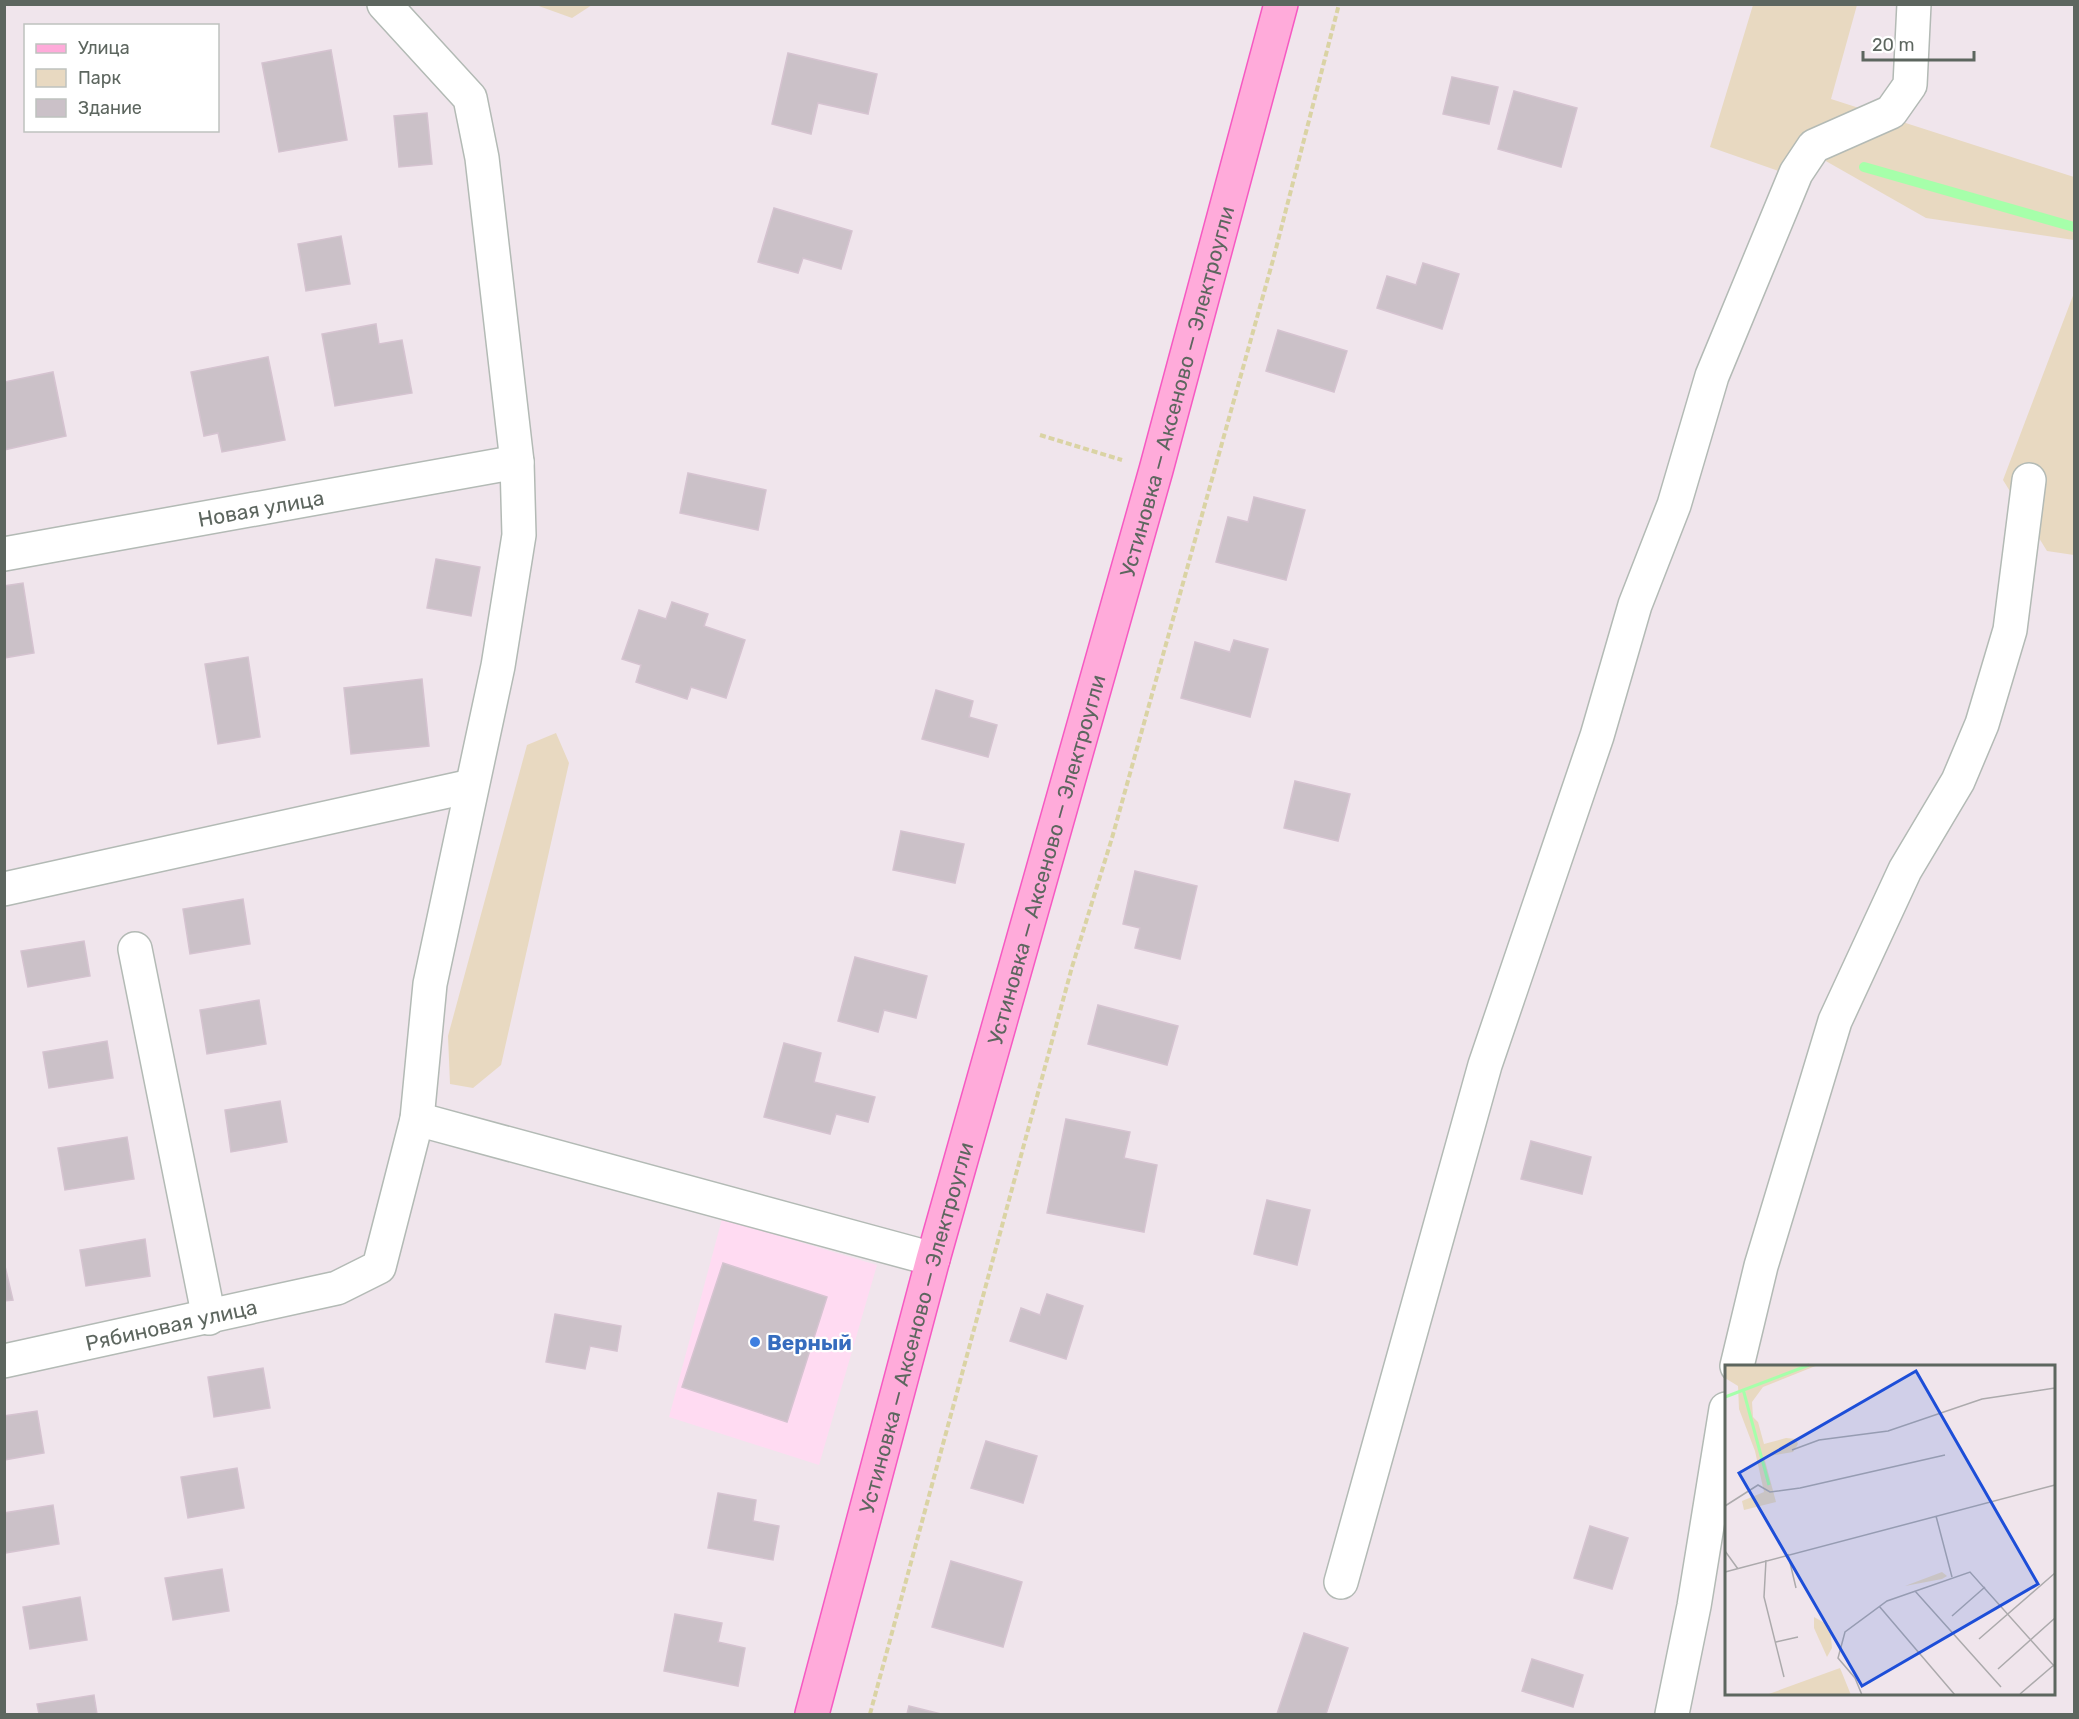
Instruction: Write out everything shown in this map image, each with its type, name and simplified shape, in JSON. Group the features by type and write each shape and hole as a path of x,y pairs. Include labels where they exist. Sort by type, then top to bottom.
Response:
{"main road":[{"name":"Устиновка — Аксеново — Электроугли","path":"812,1714 933,1259 1156,470 1274,7"}],"street":[{"name":"Рябиновая улица","path":"4,1361 209,1318 337,1288 379,1267 417,1119 430,984 498,666 519,535 517,462 482,159 470,98 384,4"},
{"path":"1341,1582 1485,1065 1597,736 1635,605 1674,505 1712,375 1796,173 1814,146 1891,112 1910,85 1914,4"},
{"name":"Новая улица","path":"4,555 517,462"},
{"path":"1737,1365 1761,1266 1835,1021 1905,870 1958,781 1982,724 2010,630 2029,480"},
{"path":"4,889 471,786"},
{"path":"135,949 209,1318"},
{"path":"417,1119 933,1259"},
{"path":"1672,1714 1694,1606 1725,1415"}],"path":[{"path":"870,1714 1072,968 1112,838 1273,260 1339,4"},
{"path":"1040,435 1156,470"}],"shaded area":[{"path":"722,1219 877,1265 819,1465 669,1417"}],"green space":[{"path":"536,5 592,5 572,18"},
{"path":"1753,5 1857,5 1831,99 2074,177 2074,240 1926,218 1824,160 1787,174 1710,147"},
{"path":"2074,293 2074,555 2047,551 2003,480"},
{"path":"556,733 569,763 501,1065 473,1088 450,1084 448,1036 527,745"}],"building":[{"path":"331,50 347,140 279,152 262,63"},
{"path":"788,53 877,74 868,114 818,103 811,134 772,124"},
{"path":"1452,77 1498,87 1489,124 1443,114"},
{"path":"1514,91 1577,108 1561,167 1498,149"},
{"path":"427,113 432,164 399,167 394,116"},
{"path":"774,208 852,231 841,269 803,258 798,273 758,262"},
{"path":"341,236 350,284 306,291 298,244"},
{"path":"1423,263 1459,274 1442,329 1377,308 1387,276 1416,285"},
{"path":"376,324 379,344 402,340 412,393 335,406 322,334"},
{"path":"1278,330 1347,351 1334,392 1266,371"},
{"path":"268,357 285,440 222,452 218,433 204,436 191,372"},
{"path":"53,372 66,436 4,450 4,382"},
{"path":"688,473 766,490 758,530 680,513"},
{"path":"1254,497 1305,510 1286,580 1216,562 1228,517 1248,522"},
{"path":"436,559 480,567 471,616 427,608"},
{"path":"23,583 34,653 4,658 4,586"},
{"path":"672,602 708,614 704,626 745,640 726,698 691,687 687,699 636,682 641,665 622,659 639,610 666,619"},
{"path":"1234,640 1268,649 1250,717 1181,698 1195,642 1230,652"},
{"path":"248,657 260,737 218,744 205,664"},
{"path":"422,679 429,746 351,754 344,688"},
{"path":"936,690 973,701 969,717 997,725 988,757 922,739"},
{"path":"1295,781 1350,794 1338,841 1284,828"},
{"path":"901,831 964,844 955,883 893,870"},
{"path":"1135,871 1197,886 1180,959 1135,948 1140,928 1123,924"},
{"path":"243,899 250,944 190,954 183,909"},
{"path":"84,941 90,976 28,987 21,951"},
{"path":"855,957 927,976 916,1018 884,1010 878,1032 838,1021"},
{"path":"259,1000 266,1044 207,1054 200,1010"},
{"path":"1098,1005 1178,1026 1167,1065 1088,1044"},
{"path":"107,1041 113,1078 49,1088 43,1052"},
{"path":"784,1043 821,1053 814,1082 875,1097 868,1122 836,1114 830,1134 764,1117"},
{"path":"280,1101 287,1142 231,1152 225,1110"},
{"path":"1066,1119 1130,1132 1124,1158 1157,1165 1144,1232 1047,1213"},
{"path":"127,1137 134,1179 65,1190 58,1148"},
{"path":"1531,1141 1591,1157 1582,1194 1521,1179"},
{"path":"1267,1200 1310,1210 1297,1265 1254,1254"},
{"path":"145,1239 150,1276 86,1286 80,1250"},
{"path":"4,1262 13,1300 4,1301"},
{"name":"Верный","path":"723,1263 827,1297 787,1422 682,1387"},
{"path":"1047,1294 1083,1306 1066,1359 1010,1341 1021,1308 1040,1315"},
{"path":"555,1314 621,1326 617,1351 590,1346 585,1369 546,1362"},
{"path":"263,1368 270,1408 214,1417 208,1377"},
{"path":"37,1411 44,1453 4,1460 4,1416"},
{"path":"986,1441 1037,1456 1023,1503 971,1488"},
{"path":"237,1468 244,1508 188,1518 181,1477"},
{"path":"718,1493 756,1500 753,1521 779,1526 773,1560 708,1548"},
{"path":"53,1505 59,1544 5,1553 4,1513"},
{"path":"1590,1526 1628,1538 1612,1589 1574,1578"},
{"path":"951,1561 1022,1582 1003,1647 932,1627"},
{"path":"222,1569 229,1611 173,1620 165,1578"},
{"path":"80,1597 87,1640 30,1649 23,1607"},
{"path":"675,1614 722,1623 718,1642 745,1648 738,1686 664,1671"},
{"path":"1304,1633 1348,1648 1326,1714 1277,1714"},
{"path":"1532,1659 1583,1675 1573,1707 1522,1691"},
{"path":"94,1695 97,1714 39,1714 37,1704"},
{"path":"909,1706 941,1714 907,1714"}],"waterway":[{"path":"1864,167 2074,227"}],"place":[{"name":"Верный","path":"755,1342"}]}
